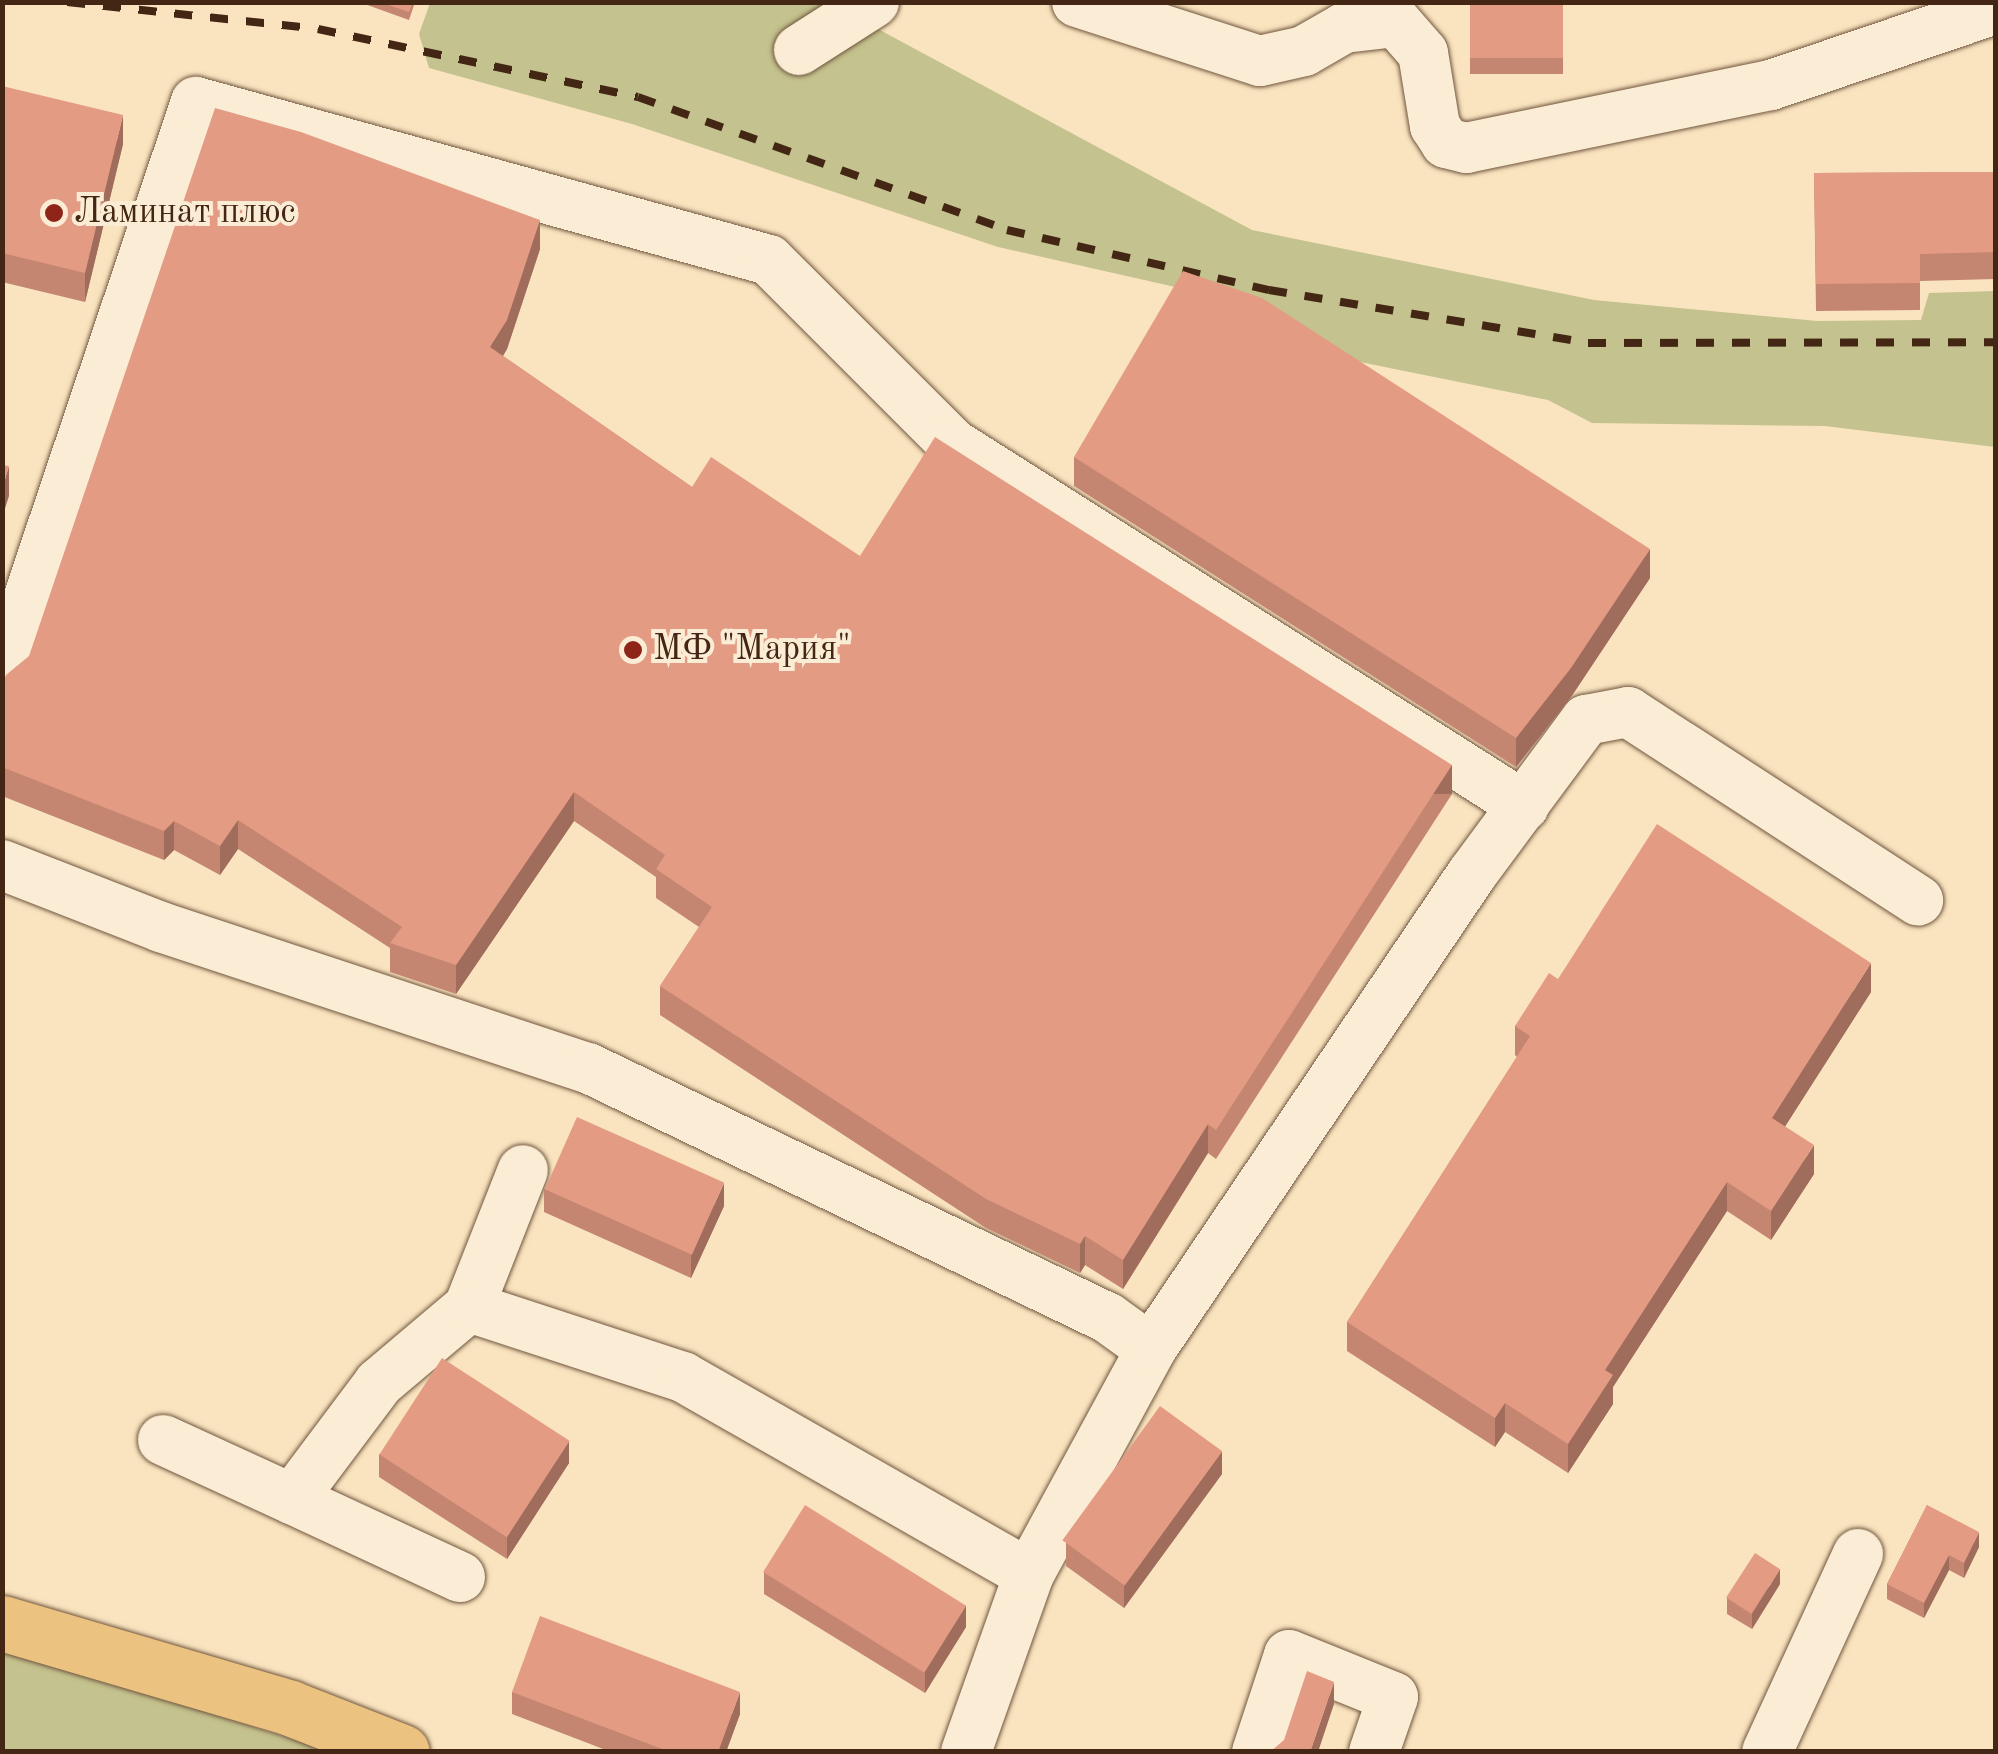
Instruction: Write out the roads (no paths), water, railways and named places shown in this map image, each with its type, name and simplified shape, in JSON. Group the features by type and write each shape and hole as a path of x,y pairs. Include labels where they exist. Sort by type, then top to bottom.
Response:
{"main road":[{"path":"2,1623 290,1708 402,1752"}],"street":[{"path":"799,50 874,2"},
{"path":"1076,2 1260,62 1302,27 1344,28 1396,22 1424,53 1435,126 1446,143 1466,148 1772,85 1994,6"},
{"path":"2,676 196,102 769,260 953,444 1524,806"},
{"path":"966,1752 1029,1574 1151,1349 1586,720 1628,712 1918,900"},
{"path":"2,865 161,927 588,1068 1108,1318 1151,1349"},
{"path":"292,1499 379,1383 469,1307 523,1170"},
{"path":"469,1307 683,1377 1029,1574"},
{"path":"163,1440 460,1577"},
{"path":"1768,1752 1858,1554"},
{"path":"1257,1752 1289,1655 1393,1697 1374,1752"}],"railway":[{"path":"67,2 318,29 638,97 1007,230 1269,290 1588,343 1996,342"}],"place":[{"name":"Ламинат плюс","path":"54,213"},
{"name":"МФ \"Мария\"","path":"633,650"}]}
